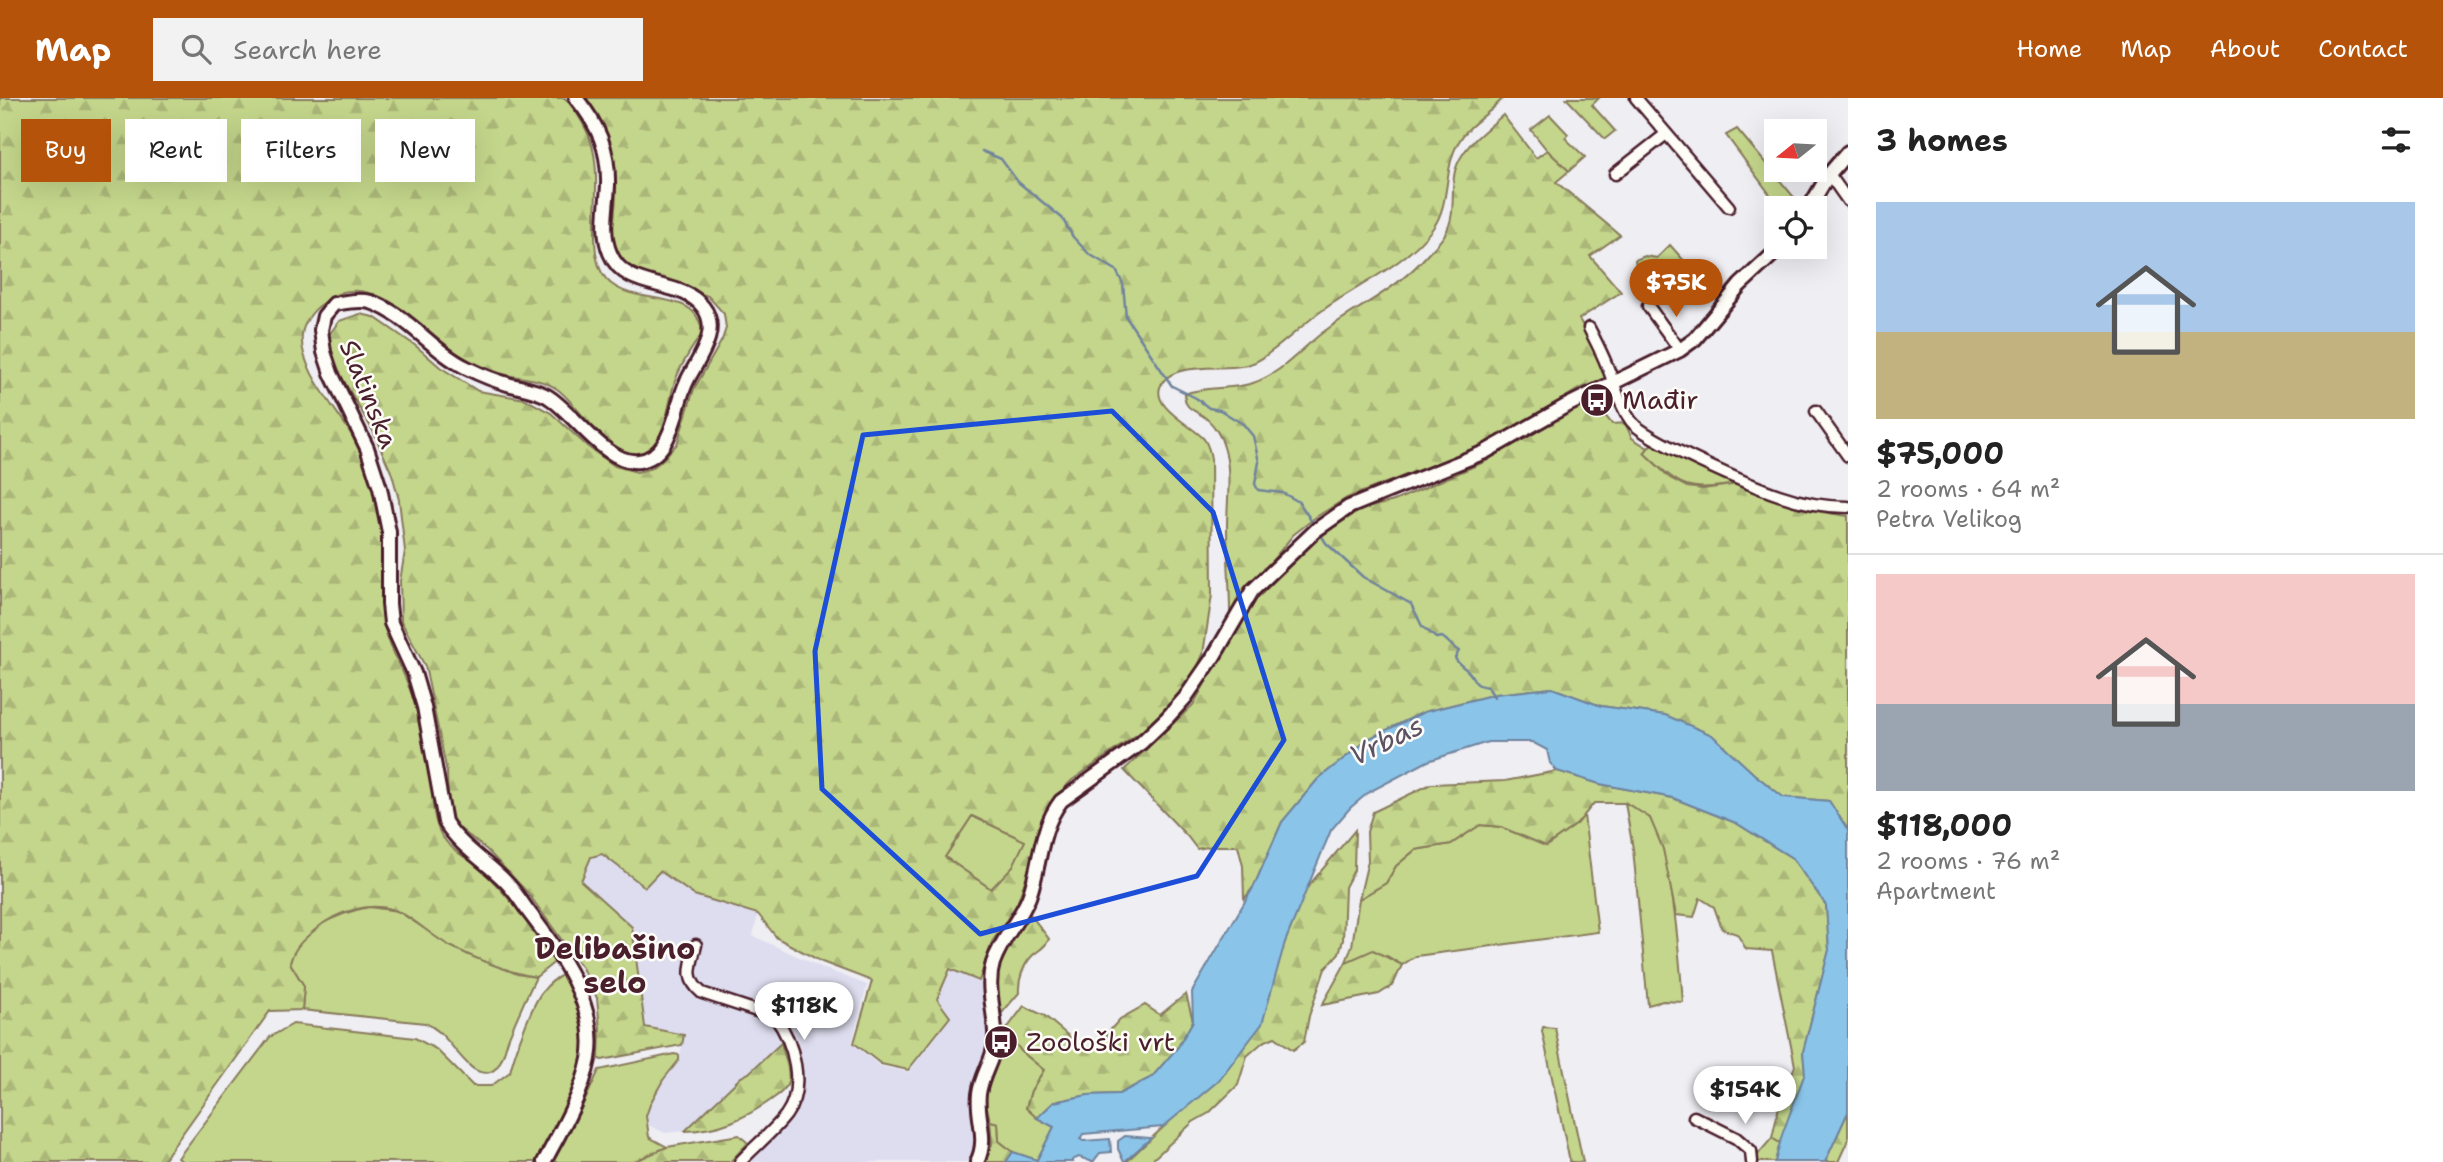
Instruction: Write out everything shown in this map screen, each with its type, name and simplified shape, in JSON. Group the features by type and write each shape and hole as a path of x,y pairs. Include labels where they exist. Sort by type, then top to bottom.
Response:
{"street":[{"name":"Slatinska","path":"544,1162 565,1122 589,1057 589,1030 583,1007 566,965 537,923 507,883 452,834 445,822 424,706 415,673 391,623 388,604 389,532 380,488 367,448 331,373 321,330 324,316 334,304 370,302 394,314 464,367 547,396 596,440 625,461 649,459 659,452 674,420 687,381 705,347 710,332 708,317 703,306 692,297 644,282 627,274 616,264 607,242 607,162 597,127 576,98"},
{"path":"1636,98 1729,207"},
{"path":"1615,174 1666,134"},
{"path":"1816,196 1829,174 1848,152"},
{"path":"1829,174 1848,201"},
{"path":"977,1162 984,1139 979,1094 995,1044 995,1013 990,974 999,949 1028,898 1044,833 1052,813 1069,793 1142,743 1167,718 1185,698 1209,663 1252,592 1319,528 1349,507 1485,453 1564,407 1680,350 1695,340 1740,285 1768,259"},
{"path":"1648,306 1680,350"},
{"path":"1589,328 1632,423 1656,439 1779,495 1818,505 1848,507"},
{"path":"1816,411 1848,456"},
{"path":"696,945 690,969 693,986 702,993 775,1017 782,1026 797,1072 793,1097 786,1115 740,1162"},
{"path":"1694,1118 1744,1143 1751,1151 1752,1162"}],"highlighted area":[{"path":"1112,411 1213,512 1284,740 1197,876 980,934 822,789 815,651 863,435"}],"shaded area":[{"path":"603,854 645,887 659,871 694,895 758,914 753,936 867,985 852,1043 880,1066 908,1072 951,1017 938,999 951,970 990,987 996,1029 978,1082 977,1162 740,1162 785,1115 795,1089 786,1038 685,1131 665,1133 648,1125 646,1116 651,1102 663,1080 679,1060 684,1036 645,1027 641,987 581,881 591,857"}],"green space":[{"path":"0,98 565,98 587,130 592,145 596,176 595,246 602,273 613,285 627,292 675,302 689,308 698,318 702,335 682,365 663,428 653,448 645,455 636,457 614,449 557,389 540,381 494,372 474,363 457,353 407,313 379,296 350,291 332,297 309,317 302,335 307,364 361,451 378,500 384,541 382,596 385,629 411,690 430,768 438,828 451,847 480,868 505,894 557,960 536,977 525,975 460,951 391,909 368,907 344,913 323,923 303,941 292,957 290,963 304,986 302,1010 270,1011 162,1162 0,1162"},
{"path":"586,98 1503,98 1462,136 1453,153 1439,218 1409,253 1323,310 1259,360 1241,366 1186,370 1175,373 1161,385 1159,393 1162,401 1174,415 1204,439 1211,459 1212,595 1203,654 1188,690 1162,717 1071,781 1054,800 1042,821 1017,904 992,942 979,981 950,969 937,999 950,1017 908,1070 881,1064 854,1043 872,981 822,962 777,938 758,914 694,895 660,871 645,887 602,854 591,857 581,881 632,927 645,1027 684,1035 682,1045 599,1059 597,998 582,968 527,892 487,850 459,828 451,817 447,772 425,666 401,621 400,581 405,551 399,500 392,474 373,431 338,371 329,345 329,335 339,321 360,314 374,317 416,346 440,367 478,391 525,399 551,413 588,447 615,466 637,472 652,468 660,462 677,444 694,389 722,340 726,328 724,314 708,296 626,268 614,249 612,237 616,198 615,164 606,132","holes":["972,816 1025,841 1013,866 991,889 945,857"]},
{"path":"1566,98 1599,98 1592,105 1615,131 1605,139"},
{"path":"1503,115 1536,158 1547,150 1569,171 1556,182 1620,235 1590,256 1621,292 1579,319 1593,343 1606,375 1604,380 1579,389 1489,443 1347,498 1316,517 1293,535 1230,613 1226,457 1216,430 1207,419 1187,406 1185,394 1245,385 1264,379 1283,367 1326,330 1404,277 1437,244 1449,226 1458,162 1475,140"},
{"path":"1550,115 1568,134 1565,138 1585,157 1569,171 1531,130"},
{"path":"1737,129 1764,161 1764,182 1781,182 1793,196 1771,196 1726,135"},
{"path":"1670,245 1687,264 1671,282 1653,266 1639,279 1635,260 1645,256 1657,258"},
{"path":"1584,401 1595,403 1612,424 1625,423 1632,438 1648,448 1644,453 1670,478 1687,487 1703,489 1739,484 1802,509 1848,516 1848,830 1829,801 1783,797 1712,735 1665,715 1601,706 1552,688 1496,694 1424,712 1370,738 1318,779 1282,822 1254,886 1244,899 1243,866 1238,846 1197,849 1124,770 1193,705 1247,609 1318,536 1363,509 1394,501 1486,461"},
{"path":"1653,442 1739,484 1696,487 1677,481 1644,453"},
{"path":"1557,771 1600,784 1673,798 1736,823 1792,858 1826,905 1829,950 1803,1052 1805,1073 1780,1143 1772,1138 1780,1102 1795,1066 1772,951 1746,949 1737,934 1722,929 1714,907 1700,898 1694,917 1676,915 1663,849 1650,818 1626,803 1594,803 1577,824 1546,846 1501,827 1480,825 1451,844 1415,850 1396,866 1386,883 1359,899 1368,861 1367,832 1373,812 1431,784 1505,781"},
{"path":"1625,803 1649,817 1664,851 1674,905 1683,1002 1663,1001 1648,1005 1633,849"},
{"path":"1584,815 1598,932 1416,956 1402,965 1387,956 1346,962 1352,946 1359,899 1386,883 1396,866 1415,850 1451,844 1480,825 1501,827 1546,846 1577,824"},
{"path":"972,816 1026,840 1013,867 991,889 945,857"},
{"path":"1355,830 1354,870 1345,887 1343,940 1339,953 1325,969 1309,1016 1304,1042 1293,1050 1275,1037 1263,1042 1247,1056 1238,1085 1209,1113 1193,1122 1150,1162 1126,1162 1172,1119 1285,942 1306,889"},
{"path":"369,907 398,911 450,945 517,974 536,977 512,1029 501,1061 493,1071 485,1073 474,1069 443,1036 425,1023 302,1010 304,986 290,963 294,951 310,932 321,924"},
{"path":"1027,910 1049,939 1026,963 1020,978 1019,993 1001,1014 995,986 996,973"},
{"path":"1373,950 1402,965 1393,985 1379,994 1322,1005 1346,962"},
{"path":"564,974 582,1018 582,1060 563,1115 535,1162 183,1162 178,1158 270,1037 293,1024 415,1038 436,1049 473,1086 491,1086 510,1072 539,997 550,983"},
{"path":"1186,994 1193,1021 1178,1047 1152,1077 1119,1094 1088,1095 1054,1102 1037,1118 1026,1108 1031,1091 1044,1070 1021,1051 1006,1030 1024,1006 1045,1016 1084,1049 1095,1047 1120,1019 1145,1005 1160,1015"},
{"path":"1543,1027 1555,1028 1583,1162 1570,1162"},
{"path":"1006,1030 1021,1051 1044,1070 1031,1091 1026,1108 1054,1127 1037,1160 1013,1152 999,1141 998,1123 990,1121 985,1099"},
{"path":"781,1043 789,1075 782,1092 751,1113 731,1122 685,1131 741,1077 749,1073"},
{"path":"679,1055 679,1060 663,1080 646,1116 649,1137 667,1147 633,1162 549,1162 581,1109 599,1070"},
{"path":"1848,1112 1848,1140 1838,1162 1825,1162"},
{"path":"990,1121 998,1123 999,1141 1013,1152 1006,1162 985,1162 992,1144"},
{"path":"739,1135 748,1143 730,1162 633,1162 667,1147"},
{"path":"1772,1138 1780,1143 1775,1162 1756,1162 1759,1153"}],"water":[{"name":"Vrbas","path":"1552,688 1601,706 1665,715 1712,735 1783,797 1829,801 1848,830 1848,1112 1825,1162 1775,1162 1805,1073 1803,1052 1829,950 1826,905 1792,858 1736,823 1673,798 1600,784 1557,771 1550,763 1547,750 1532,742 1488,742 1428,761 1369,792 1350,808 1331,830 1285,942 1262,1024 1218,1081 1163,1127 1083,1134 1080,1139 1083,1141 1110,1139 1111,1152 1100,1153 1093,1162 1079,1157 1072,1160 1073,1162 1006,1162 1013,1152 1037,1160 1054,1127 1037,1118 1054,1102 1088,1095 1119,1094 1152,1077 1178,1047 1193,1021 1192,992 1254,886 1282,822 1318,779 1370,738 1424,712 1496,694"},
{"path":"1125,1136 1151,1138 1124,1162 1118,1149 1118,1141"}],"waterway":[{"path":"982,151 1001,159 1018,182 1062,218 1073,237 1089,254 1116,270 1123,284 1126,317 1172,386 1243,424 1253,436 1259,462 1255,484 1258,490 1283,493 1299,502 1314,525"},
{"path":"1320,533 1326,543 1363,577 1411,604 1422,626 1436,638 1442,637 1459,651 1455,658 1457,662 1477,683 1488,687 1494,697"}],"place":[{"name":"Mađir","path":"1597,400"},
{"name":"Zoološki vrt","path":"1001,1042"}],"district":[{"name":"Delibašino selo","path":"615,966"}]}
